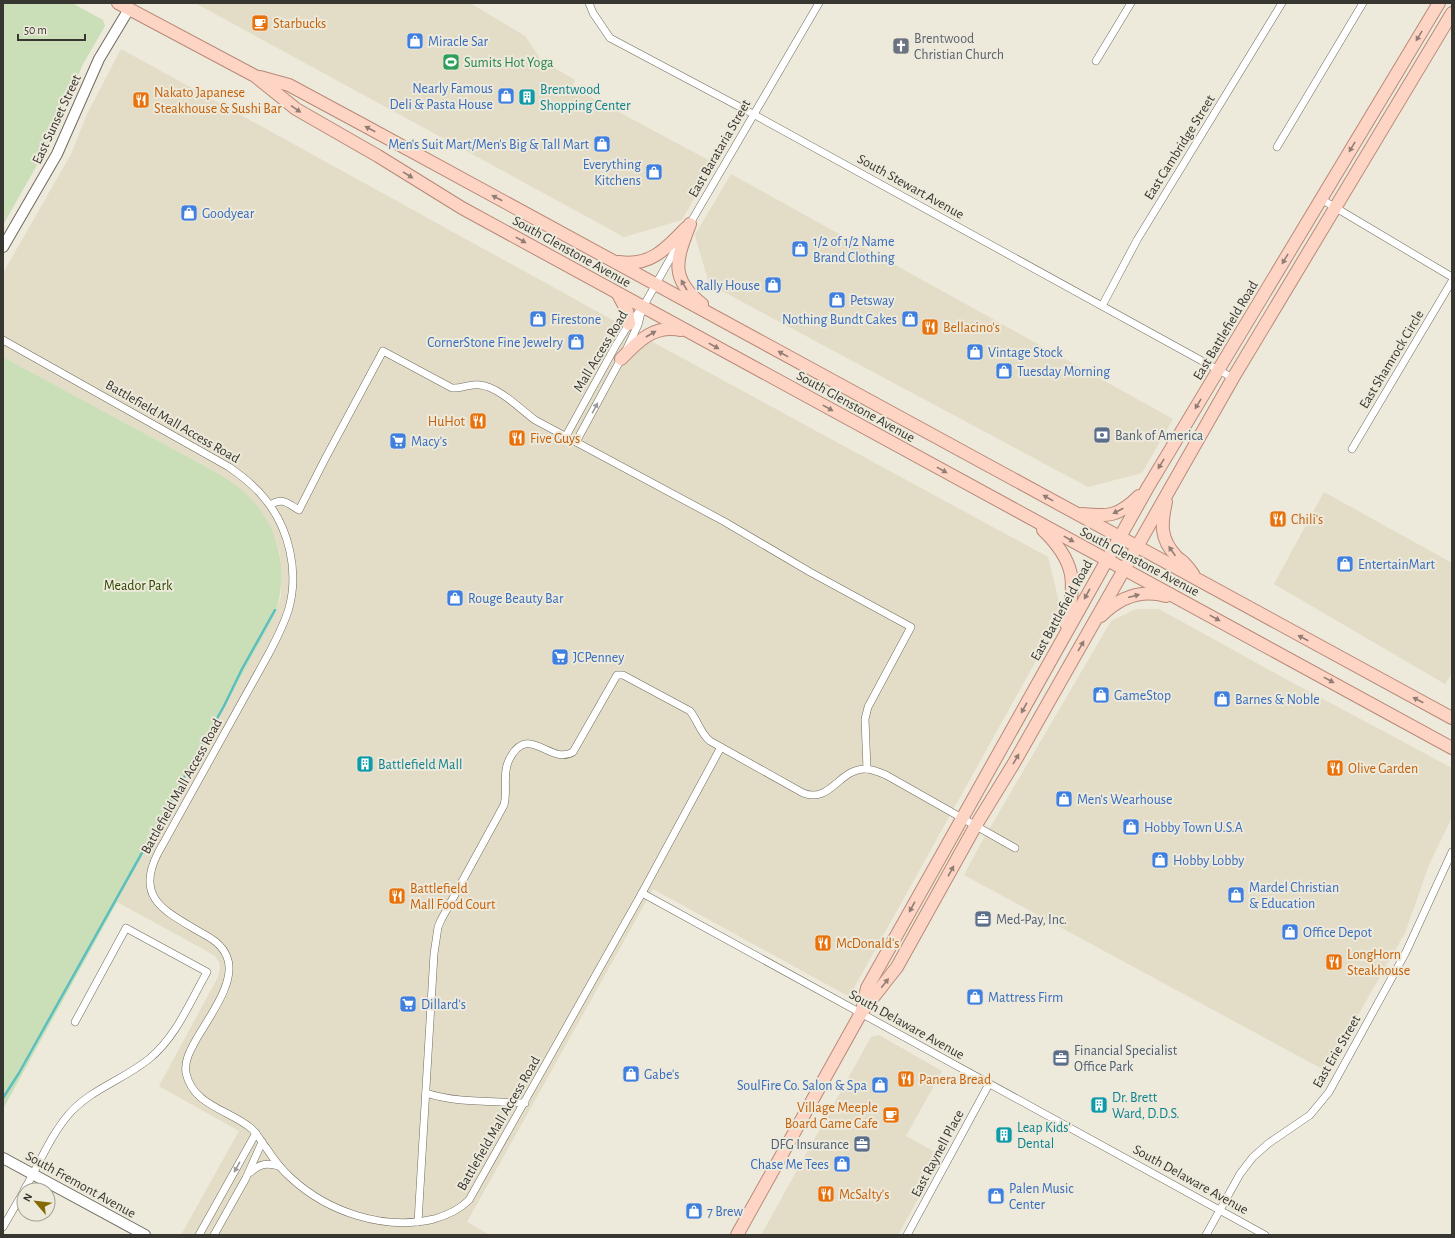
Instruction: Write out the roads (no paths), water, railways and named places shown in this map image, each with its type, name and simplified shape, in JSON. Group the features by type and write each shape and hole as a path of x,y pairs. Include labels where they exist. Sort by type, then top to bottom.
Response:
{"main road":[{"name":"South Glenstone Avenue","path":"118,3 131,6 255,76 296,109 378,156 462,208 1452,748"},
{"name":"East Battlefield Road","path":"861,1013 867,988 1148,486 1439,3"},
{"name":"East Sunset Street","path":"3,247 58,154 99,59 131,6"},
{"name":"East Battlefield Road","path":"737,1235 861,1013 897,968 976,825 1014,763 1124,570 1136,546 1233,378 1452,13"},
{"name":"South Glenstone Avenue","path":"255,76 288,85 1452,718"},
{"path":"612,260 638,263 651,258 669,246 690,224"},
{"path":"690,224 678,259 679,274 692,296 723,321"},
{"path":"618,293 628,311 629,324"},
{"path":"621,359 641,340 656,330 670,329 688,332"},
{"path":"1076,513 1096,516 1115,514 1130,504 1148,486"},
{"path":"1168,491 1163,516 1162,531 1165,540 1176,557 1185,564 1198,580"},
{"path":"1034,520 1060,548 1070,568 1073,584 1072,597 1062,639"},
{"path":"1092,626 1122,599 1144,593 1156,593 1180,599"},
{"name":"South Fremont Avenue","path":"3,1158 141,1234"}],"street":[{"name":"South Stewart Avenue","path":"589,3 593,13 610,38 753,114 1233,378"},
{"name":"East Barataria Street","path":"643,307 753,114 820,3"},
{"path":"1096,61 1131,3"},
{"name":"East Cambridge Street","path":"1102,306 1137,240 1282,3"},
{"path":"1277,146 1363,3"},
{"path":"1321,199 1452,277"},
{"name":"East Shamrock Circle","path":"1352,449 1452,282"},
{"name":"Mall Access Road","path":"566,436 616,345 629,324 643,307"},
{"name":"Mall Access Road","path":"576,442 638,326 643,307"},
{"name":"Battlefield Mall Access Road","path":"3,340 217,459 250,482 270,505 284,532 292,562 291,595 283,626 268,656 156,857 151,867 149,877 152,893 159,906 171,915 214,940 223,949 228,960 229,972 224,990 194,1044 187,1060 186,1072 190,1084 203,1100 247,1125 256,1133 279,1166 292,1179 323,1201 341,1210 374,1220 405,1223 418,1222 444,1216 453,1212 469,1200 525,1103 722,748"},
{"path":"270,505 277,500 299,510 325,458 383,351 452,388 474,384 488,387 507,398 535,420 724,522 810,572 910,627 868,707 865,719 869,769"},
{"path":"418,1222 434,954 438,927 444,913 504,805 506,799 506,767 509,759 519,747 528,743 540,746 561,755 567,755 573,752 612,680 617,674 623,675 690,711 696,719 703,734 710,741 804,793 813,796 824,793 852,772 869,769 886,776 962,817 1015,848"},
{"name":"East Erie Street","path":"1206,1235 1240,1174 1253,1157 1269,1143 1310,1115 1329,1092 1406,952 1452,852"},
{"name":"South Delaware Avenue","path":"642,893 1265,1235"},
{"path":"28,1182 69,1114 100,1089 138,1067 158,1052 166,1043 207,972 126,928 75,1022"},
{"name":"East Raynell Place","path":"908,1235 989,1084"},
{"path":"426,1093 454,1099 525,1103"},
{"path":"199,1235 256,1133"},
{"path":"214,1235 246,1178 262,1142"},
{"path":"246,1178 253,1170 262,1164 279,1166"},
{"path":"3,1227 16,1204"}],"waterway":[{"path":"3,1098 19,1073 224,706 242,669 275,610"}],"place":[{"name":"Starbucks","path":"260,23"},
{"name":"Miracle Sar","path":"415,41"},
{"name":"Brentwood Christian Church","path":"901,46"},
{"name":"Sumits Hot Yoga","path":"451,62"},
{"name":"Nearly Famous Deli & Pasta House","path":"506,96"},
{"name":"Brentwood Shopping Center","path":"527,97"},
{"name":"Nakato Japanese Steakhouse & Sushi Bar","path":"141,100"},
{"name":"Men's Suit Mart/Men's Big & Tall Mart","path":"602,144"},
{"name":"Everything Kitchens","path":"654,172"},
{"name":"Goodyear","path":"189,213"},
{"name":"1/2 of 1/2 Name Brand Clothing","path":"800,249"},
{"name":"Rally House","path":"773,285"},
{"name":"Petsway","path":"837,300"},
{"name":"Firestone","path":"538,319"},
{"name":"Nothing Bundt Cakes","path":"910,319"},
{"name":"Bellacino's","path":"930,327"},
{"name":"CornerStone Fine Jewelry","path":"576,342"},
{"name":"Vintage Stock","path":"975,352"},
{"name":"Tuesday Morning","path":"1004,371"},
{"name":"HuHot","path":"478,421"},
{"name":"Bank of America","path":"1102,435"},
{"name":"Five Guys","path":"517,438"},
{"name":"Macy's","path":"398,441"},
{"name":"Chili's","path":"1278,519"},
{"name":"EntertainMart","path":"1345,564"},
{"name":"Rouge Beauty Bar","path":"455,598"},
{"name":"JCPenney","path":"560,657"},
{"name":"GameStop","path":"1101,695"},
{"name":"Barnes & Noble","path":"1222,699"},
{"name":"Battlefield Mall","path":"365,764"},
{"name":"Olive Garden","path":"1335,768"},
{"name":"Men's Wearhouse","path":"1064,799"},
{"name":"Hobby Town U.S.A","path":"1131,827"},
{"name":"Hobby Lobby","path":"1160,860"},
{"name":"Mardel Christian & Education","path":"1236,895"},
{"name":"Battlefield Mall Food Court","path":"397,896"},
{"name":"Med-Pay, Inc.","path":"983,919"},
{"name":"Office Depot","path":"1290,932"},
{"name":"McDonald's","path":"823,943"},
{"name":"LongHorn Steakhouse","path":"1334,962"},
{"name":"Mattress Firm","path":"975,997"},
{"name":"Dillard's","path":"408,1004"},
{"name":"Financial Specialist Office Park","path":"1061,1058"},
{"name":"Gabe's","path":"631,1074"},
{"name":"Panera Bread","path":"906,1079"},
{"name":"SoulFire Co. Salon & Spa","path":"880,1085"},
{"name":"Dr. Brett Ward, D.D.S.","path":"1099,1105"},
{"name":"Village Meeple Board Game Cafe","path":"891,1115"},
{"name":"Leap Kids' Dental","path":"1004,1135"},
{"name":"DFG Insurance","path":"862,1144"},
{"name":"Chase Me Tees","path":"842,1164"},
{"name":"McSalty’s","path":"826,1194"},
{"name":"Palen Music Center","path":"996,1196"},
{"name":"7 Brew","path":"694,1211"}],"park label":[{"name":"Meador Park","path":"138,585"}]}
